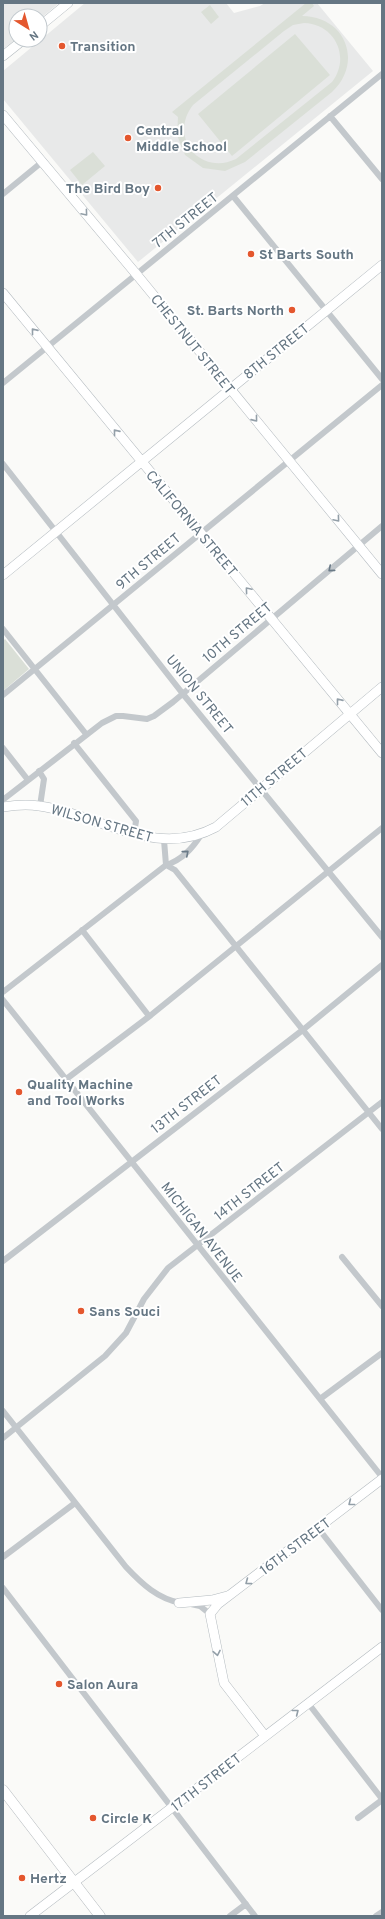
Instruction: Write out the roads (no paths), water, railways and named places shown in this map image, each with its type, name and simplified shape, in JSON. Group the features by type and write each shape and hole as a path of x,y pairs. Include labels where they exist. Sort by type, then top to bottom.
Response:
{"main road":[{"path":"3,1790 100,1916"}],"street":[{"path":"48,19 68,3"},
{"path":"3,56 13,48"},
{"name":"7TH STREET","path":"3,384 382,74"},
{"name":"CHESTNUT STREET","path":"3,114 137,274 382,574"},
{"path":"330,116 382,179"},
{"path":"3,194 42,162"},
{"path":"233,196 382,379"},
{"name":"8TH STREET","path":"3,575 382,265"},
{"name":"CALIFORNIA STREET","path":"3,293 382,753"},
{"name":"9TH STREET","path":"3,695 382,385"},
{"name":"UNION STREET","path":"3,464 183,694 382,937"},
{"name":"10TH STREET","path":"4,803 28,780 74,743 116,716 147,719 154,716 183,694 382,526"},
{"path":"3,629 86,734"},
{"name":"11TH STREET","path":"3,992 166,865 176,862 194,846 201,835 216,827 382,687"},
{"path":"74,743 136,821 134,834"},
{"path":"3,748 28,780"},
{"path":"39,771 44,779 40,806"},
{"name":"WILSON STREET","path":"4,803 40,806 134,834 164,840 201,835"},
{"path":"65,1080 149,1016 382,828"},
{"path":"164,840 166,865 175,870 304,1029 382,1129"},
{"path":"82,930 149,1016"},
{"name":"13TH STREET","path":"3,1261 304,1029 382,965"},
{"name":"MICHIGAN AVENUE","path":"3,1000 382,1478"},
{"name":"14TH STREET","path":"3,1438 114,1347 126,1333 155,1283 168,1268 382,1102"},
{"path":"342,1257 382,1306"},
{"path":"320,1399 382,1353"},
{"path":"3,1411 126,1567 141,1583 157,1595 178,1603 200,1606 210,1614 224,1683 265,1736"},
{"name":"16TH STREET","path":"210,1614 218,1604 382,1478"},
{"path":"3,1557 74,1502"},
{"path":"318,1528 382,1610"},
{"path":"3,1588 255,1916"},
{"path":"178,1603 212,1600 232,1594"},
{"name":"17TH STREET","path":"30,1916 382,1647"},
{"path":"308,1703 382,1799 358,1818"},
{"path":"230,1916 246,1904"},
{"path":"376,1916 382,1912"}],"place":[{"name":"Transition","path":"62,46"},
{"name":"Central Middle School","path":"128,138"},
{"name":"The Bird Boy","path":"158,188"},
{"name":"St Barts South","path":"251,254"},
{"name":"St. Barts North","path":"292,310"},
{"name":"Quality Machine and Tool Works","path":"19,1092"},
{"name":"Sans Souci","path":"81,1311"},
{"name":"Salon Aura","path":"59,1684"},
{"name":"Circle K","path":"93,1818"},
{"name":"Hertz","path":"22,1878"}]}
